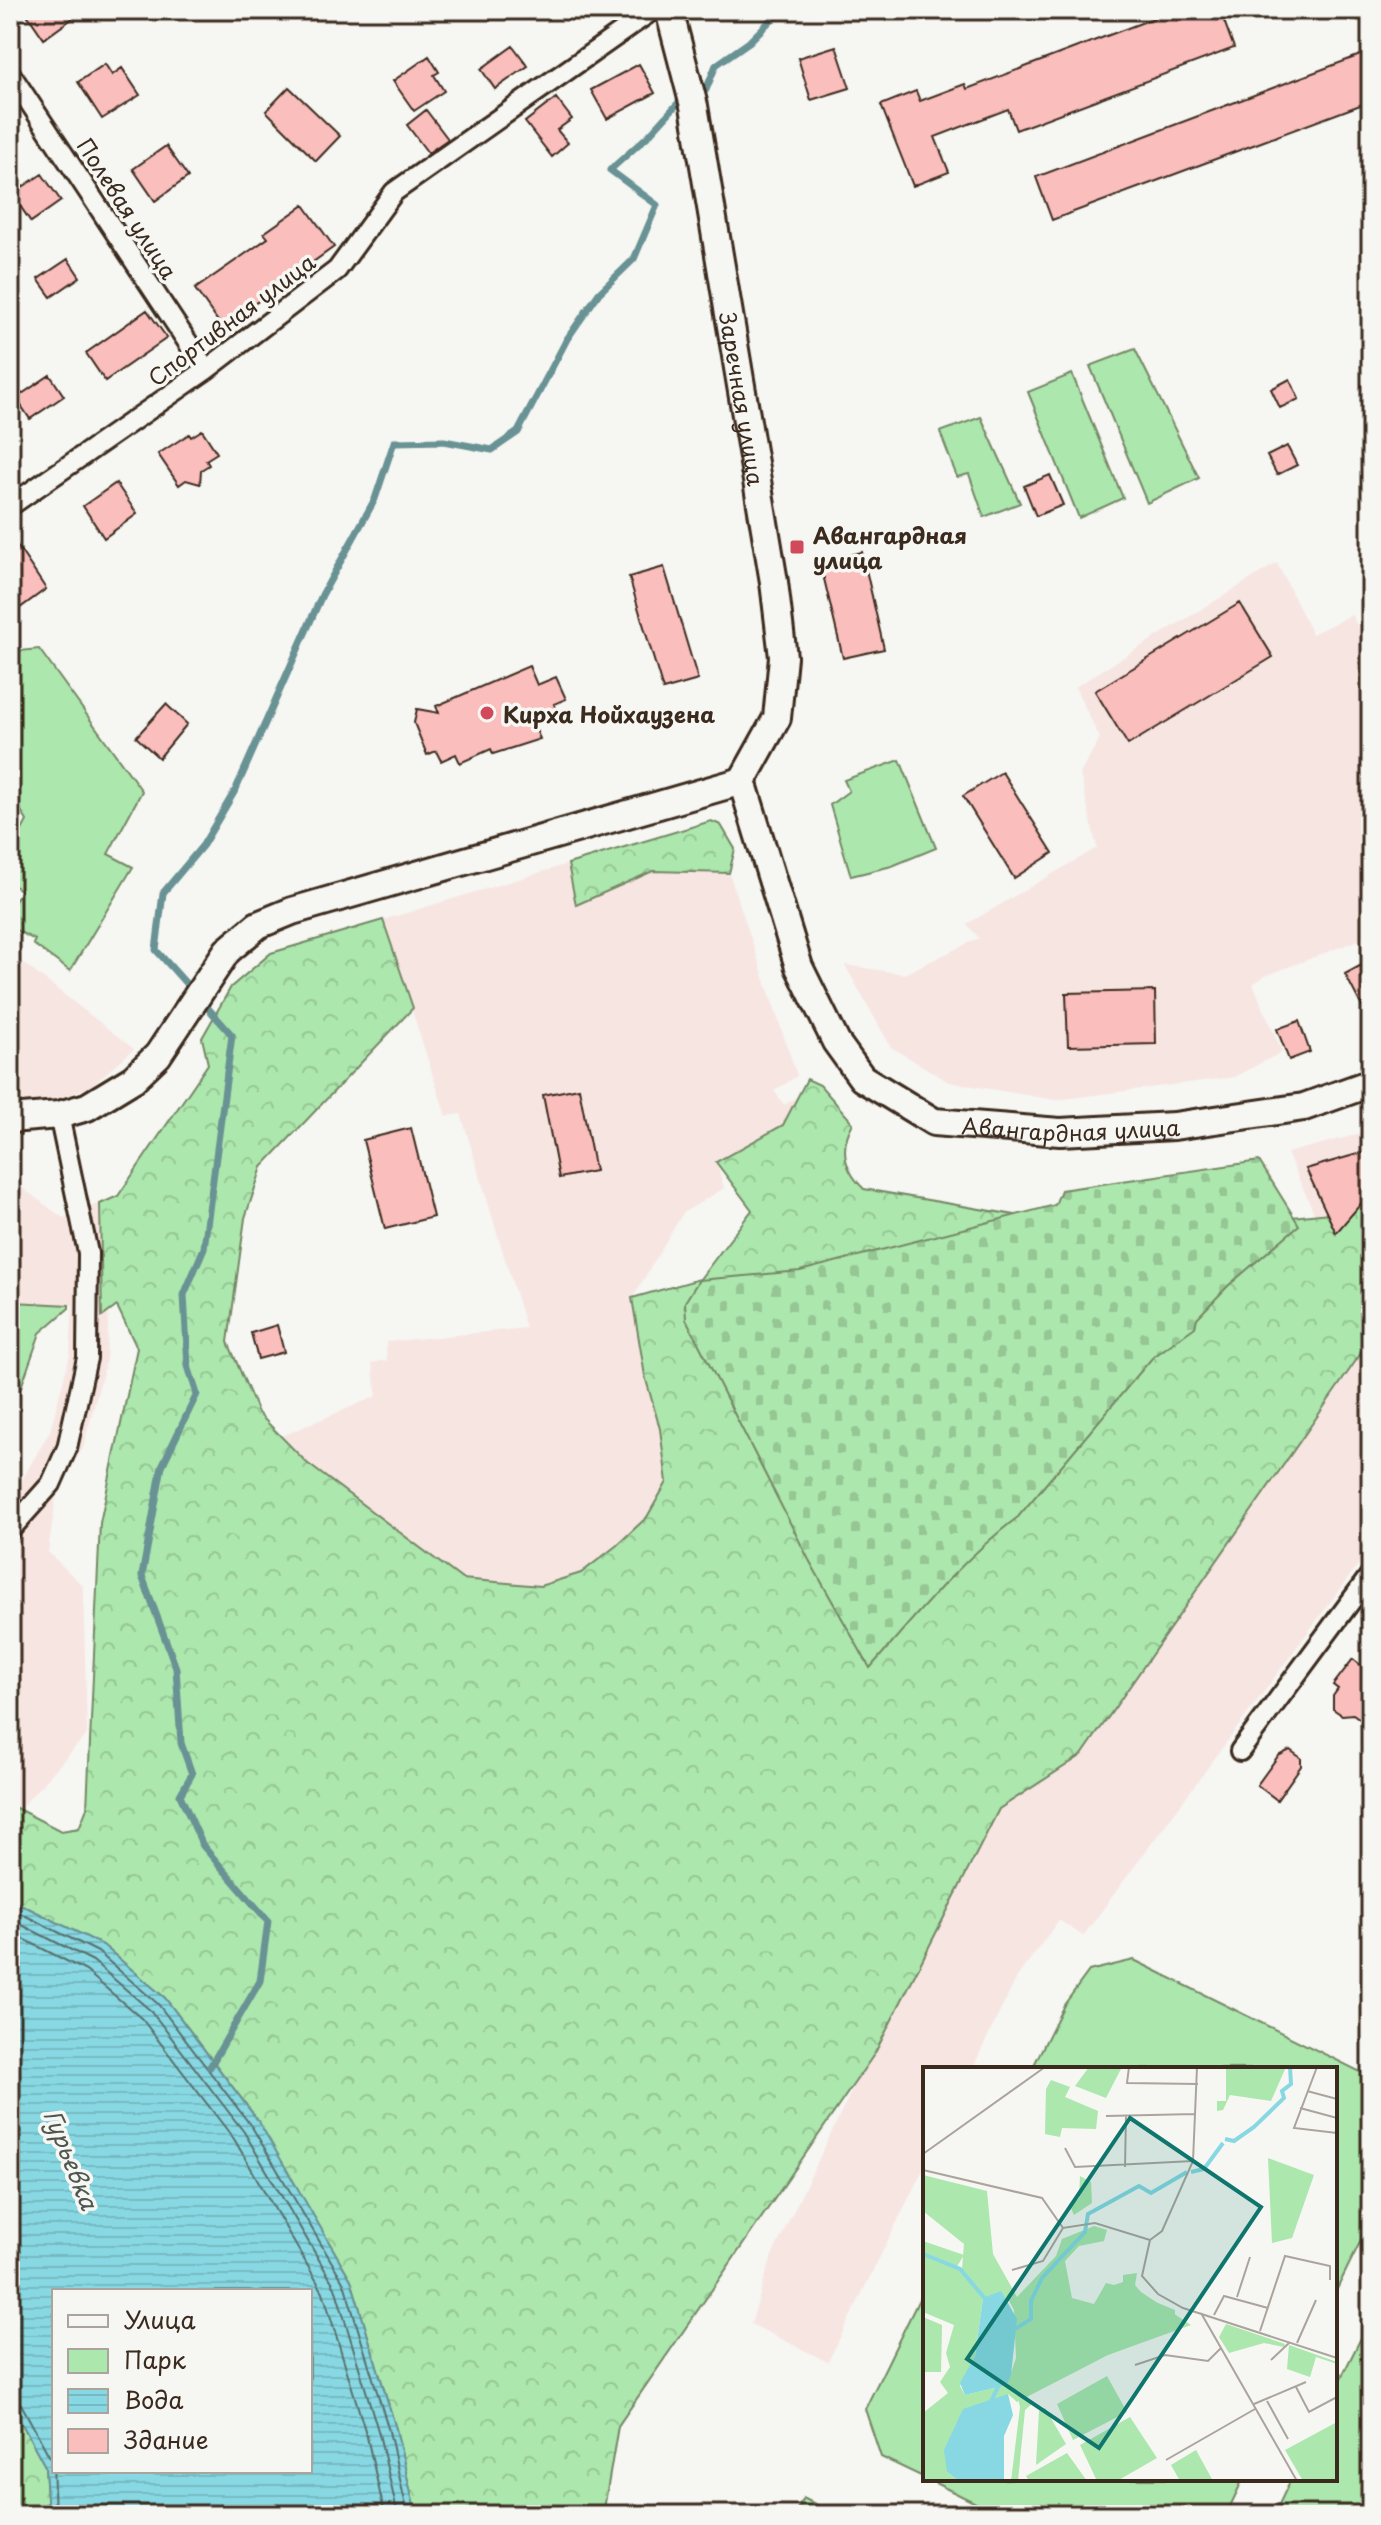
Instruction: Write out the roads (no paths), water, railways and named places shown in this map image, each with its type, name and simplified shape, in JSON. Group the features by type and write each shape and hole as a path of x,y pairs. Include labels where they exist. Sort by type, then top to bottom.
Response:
{"main road":[{"name":"Заречная улица","path":"669,10 696,120 774,582 783,657 777,718 742,781"},
{"path":"10,1119 59,1115 87,1107 133,1079 158,1055 227,951 258,925 292,911 742,781"},
{"name":"Авангардная улица","path":"742,781 799,967 836,1042 862,1078 934,1122 1060,1132 1174,1126 1304,1107 1371,1083"}],"street":[{"name":"Спортивная улица","path":"10,506 206,370 337,270 394,192 653,10"},
{"name":"Полевая улица","path":"10,73 206,370"},
{"path":"10,1530 51,1484 67,1448 87,1358 88,1253 59,1115"},
{"path":"1240,1751 1371,1574"}],"water":[{"name":"Гурьевка","path":"10,1899 103,1945 165,1998 259,2122 351,2280 396,2429 416,2515 48,2515 45,2466 10,2402"}],"waterway":[{"path":"706,90 716,65 749,42 781,10"},
{"path":"210,2067 260,1981 268,1921 203,1846 180,1795 192,1774 181,1743 176,1668 142,1576 162,1466 197,1394 188,1366 184,1295 204,1248 232,1035 156,950 163,893 203,845 236,789 322,595 375,499 394,442 444,441 492,450 518,432 567,339 599,293 634,259 657,205 610,170 649,135 680,101"}],"place":[{"name":"Авангардная улица","path":"797,547"},
{"name":"Кирха Нойхаузена","path":"487,713"}]}
